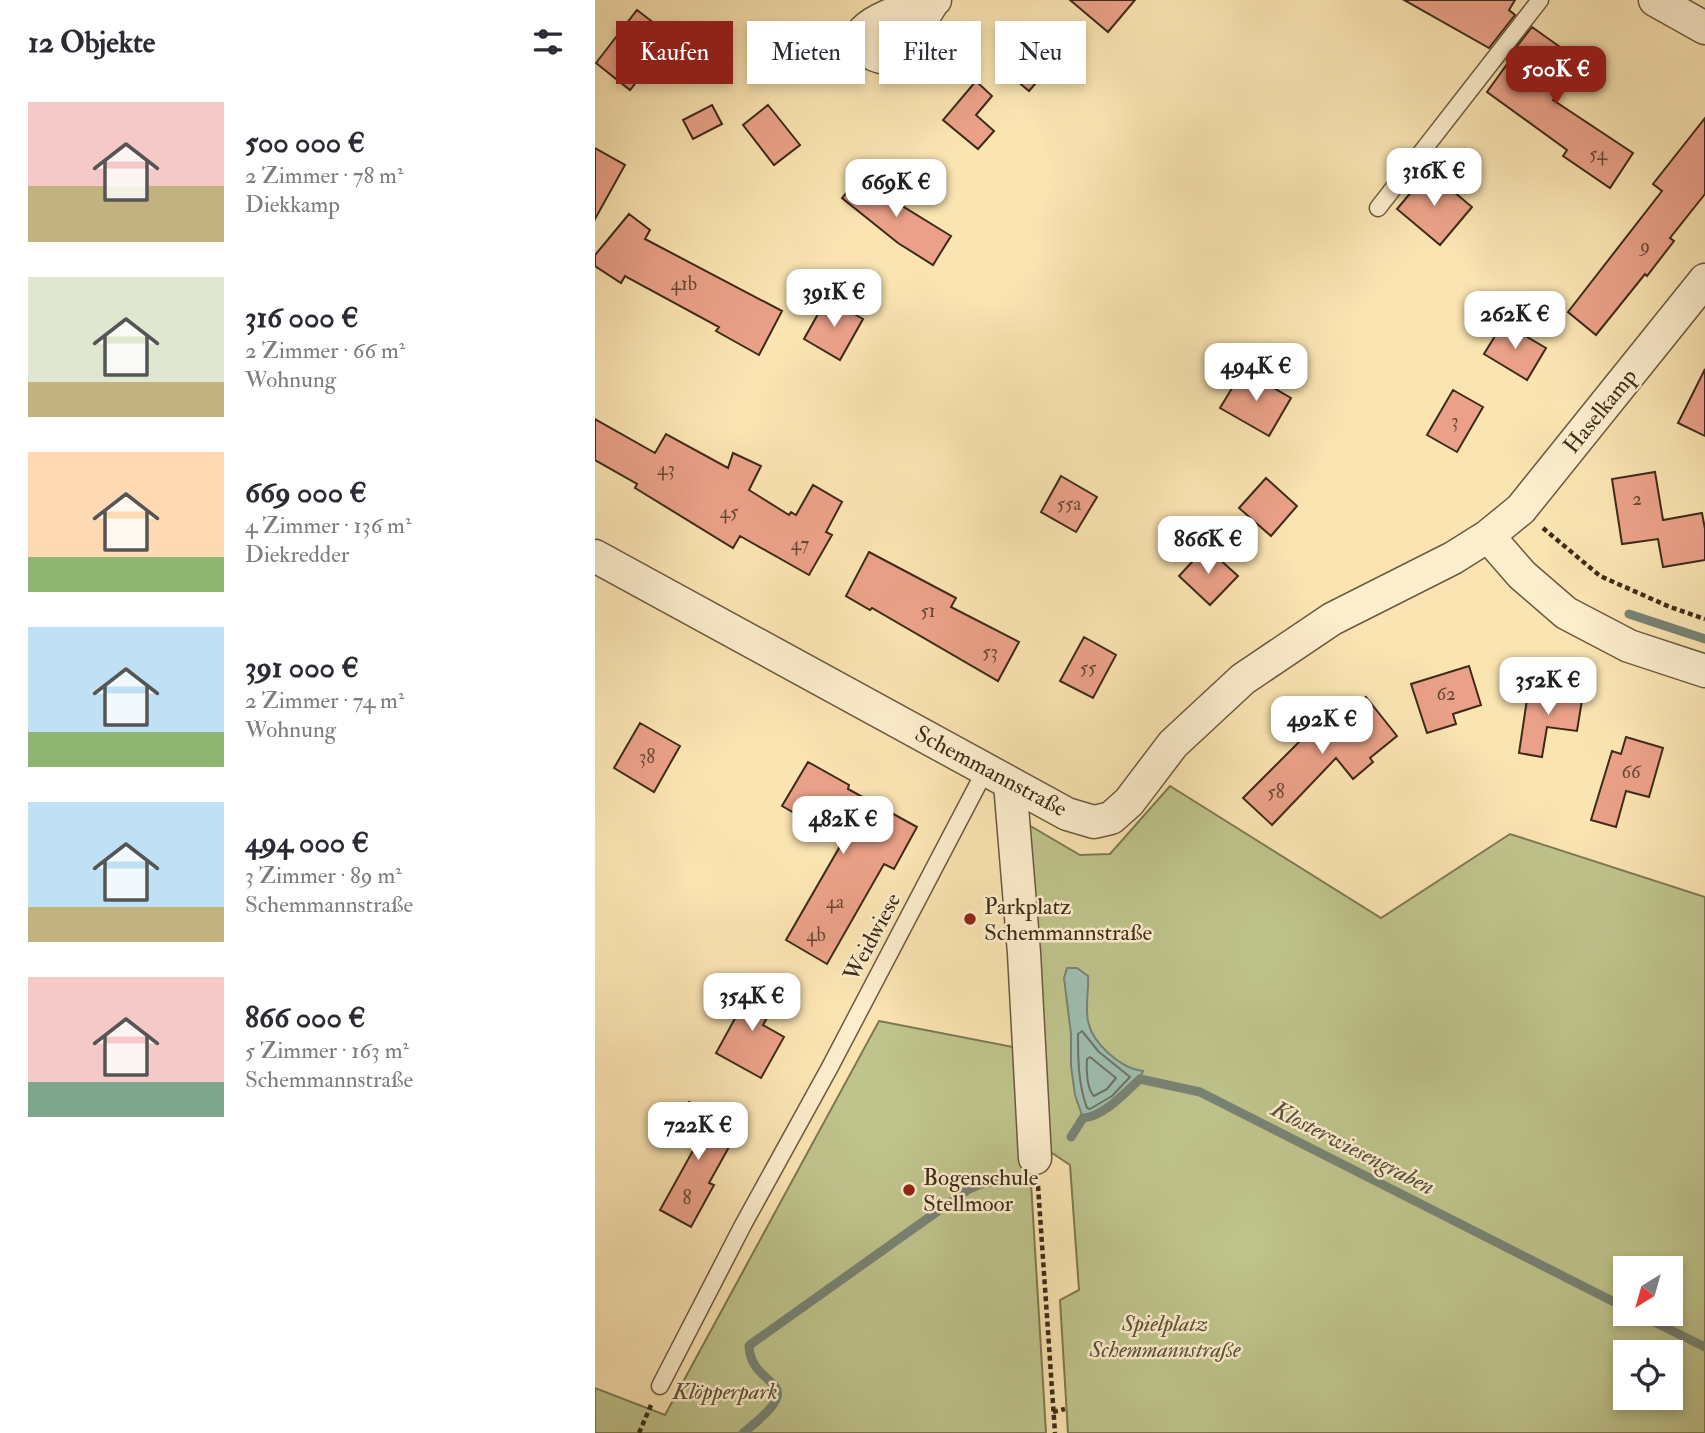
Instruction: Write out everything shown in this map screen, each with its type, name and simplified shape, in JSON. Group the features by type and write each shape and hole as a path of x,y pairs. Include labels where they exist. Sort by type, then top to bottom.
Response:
{"street":[{"path":"1655,0 1705,28"},
{"name":"Haselkamp","path":"1488,536 1521,509 1705,281"},
{"path":"1488,536 1522,575 1566,613 1629,646 1705,671"},
{"name":"Schemmannstraße","path":"595,556 1067,814 1094,822 1111,818 1129,802 1173,744 1243,679 1332,619 1453,558 1488,536"},
{"path":"998,776 1024,953 1037,1171"}],"lane":[{"path":"1378,208 1540,0"},
{"name":"Weidwiese","path":"660,1386 998,776"}],"path":[{"path":"1521,509 1600,576 1670,607 1705,619"},
{"path":"1037,1171 1055,1433"},
{"path":"639,1433 660,1386"},
{"path":"1053,1412 1065,1409"}],"green space":[{"name":"Spielplatz Schemmannstraße","path":"1170,786 1381,918 1510,834 1705,897 1705,1433 1068,1433 1060,1300 1079,1290 1070,1165 1049,1151 1027,824 1080,855 1110,854"},
{"name":"Bogenschule Stellmoor","path":"879,1021 1023,1049 1046,1433 595,1433 595,1388 665,1415"}],"water":[{"path":"1067,968 1077,968 1088,976 1087,1015 1095,1038 1117,1060 1143,1071 1117,1100 1099,1113 1083,1118 1075,1095 1071,1066 1071,1034 1064,978"}],"building":[{"path":"1070,0 1135,0 1108,32"},
{"path":"1404,0 1515,0 1509,10 1515,15 1489,48"},
{"path":"637,10 651,21 628,21"},
{"path":"1532,27 1581,62 1553,100 1633,153 1610,188 1563,156 1567,150 1487,92 1510,60 1507,59"},
{"path":"616,37 616,79 596,63"},
{"path":"622,84 635,84 630,90"},
{"path":"973,84 979,84 992,96 976,115 994,131 978,149 943,120"},
{"path":"1021,84 1035,84 1029,91"},
{"path":"712,105 722,124 693,139 683,120"},
{"path":"768,105 800,145 774,165 743,125"},
{"path":"1705,118 1705,194 1670,238 1674,241 1647,276 1645,274 1596,335 1568,312 1662,191 1653,184"},
{"path":"595,148 625,165 595,219"},
{"path":"865,170 895,195 891,199 951,236 933,265 898,243 842,198"},
{"path":"1429,171 1472,207 1440,245 1397,209"},
{"path":"629,214 650,230 645,239 782,311 759,355 716,331 719,327 625,276 621,283 595,266 595,255"},
{"path":"827,298 863,319 840,360 804,339"},
{"path":"1503,323 1546,348 1527,380 1484,354"},
{"path":"1705,369 1705,436 1678,423"},
{"path":"1243,370 1291,398 1269,436 1220,408"},
{"path":"1453,390 1483,407 1457,452 1427,435"},
{"path":"595,419 655,453 666,434 728,468 733,453 761,466 749,490 789,515 791,512 796,515 813,485 842,502 826,532 832,535 809,575 740,536 733,548 635,488 637,484 595,460"},
{"path":"1655,472 1663,520 1702,513 1705,560 1663,567 1658,539 1622,544 1612,479"},
{"path":"1061,476 1097,497 1076,532 1041,512"},
{"path":"1266,478 1297,506 1271,536 1239,508"},
{"path":"1206,547 1238,576 1210,605 1179,576"},
{"path":"869,552 956,598 951,607 1019,642 998,681 872,608 870,610 846,596"},
{"path":"1084,637 1116,655 1093,698 1060,681"},
{"path":"1469,666 1481,705 1453,714 1456,724 1427,733 1411,684"},
{"path":"1529,686 1583,694 1577,731 1547,727 1542,757 1519,753"},
{"path":"1366,697 1397,736 1370,758 1373,762 1353,779 1336,758 1272,825 1243,798 1312,729 1306,722 1328,704 1340,718"},
{"path":"640,723 680,746 654,792 614,768"},
{"path":"1626,737 1663,748 1649,797 1626,791 1616,827 1591,820 1612,751 1621,754"},
{"path":"808,762 849,785 848,789 917,827 894,869 884,864 827,964 786,940 843,841 782,806"},
{"path":"755,982 779,996 763,1025 784,1037 761,1078 716,1053"},
{"path":"689,1102 739,1129 709,1183 714,1185 691,1227 660,1210 695,1147 672,1134"}],"waterway":[{"path":"1629,614 1705,639"},
{"name":"Klosterwiesengraben","path":"1071,1137 1083,1118 1106,1109 1140,1079 1200,1092 1613,1301"},
{"name":"Klosterwiesengraben","path":"743,1433 764,1415 775,1402 778,1393 752,1361 749,1346 751,1344 969,1189 983,1183 1019,1179"},
{"name":"Klosterwiesengraben","path":"1662,1326 1705,1347"}],"place":[{"name":"Parkplatz Schemmannstraße","path":"970,919"},
{"name":"Bogenschule Stellmoor","path":"909,1190"}],"park label":[{"name":"Klöpperpark","path":"725,1391"}]}
